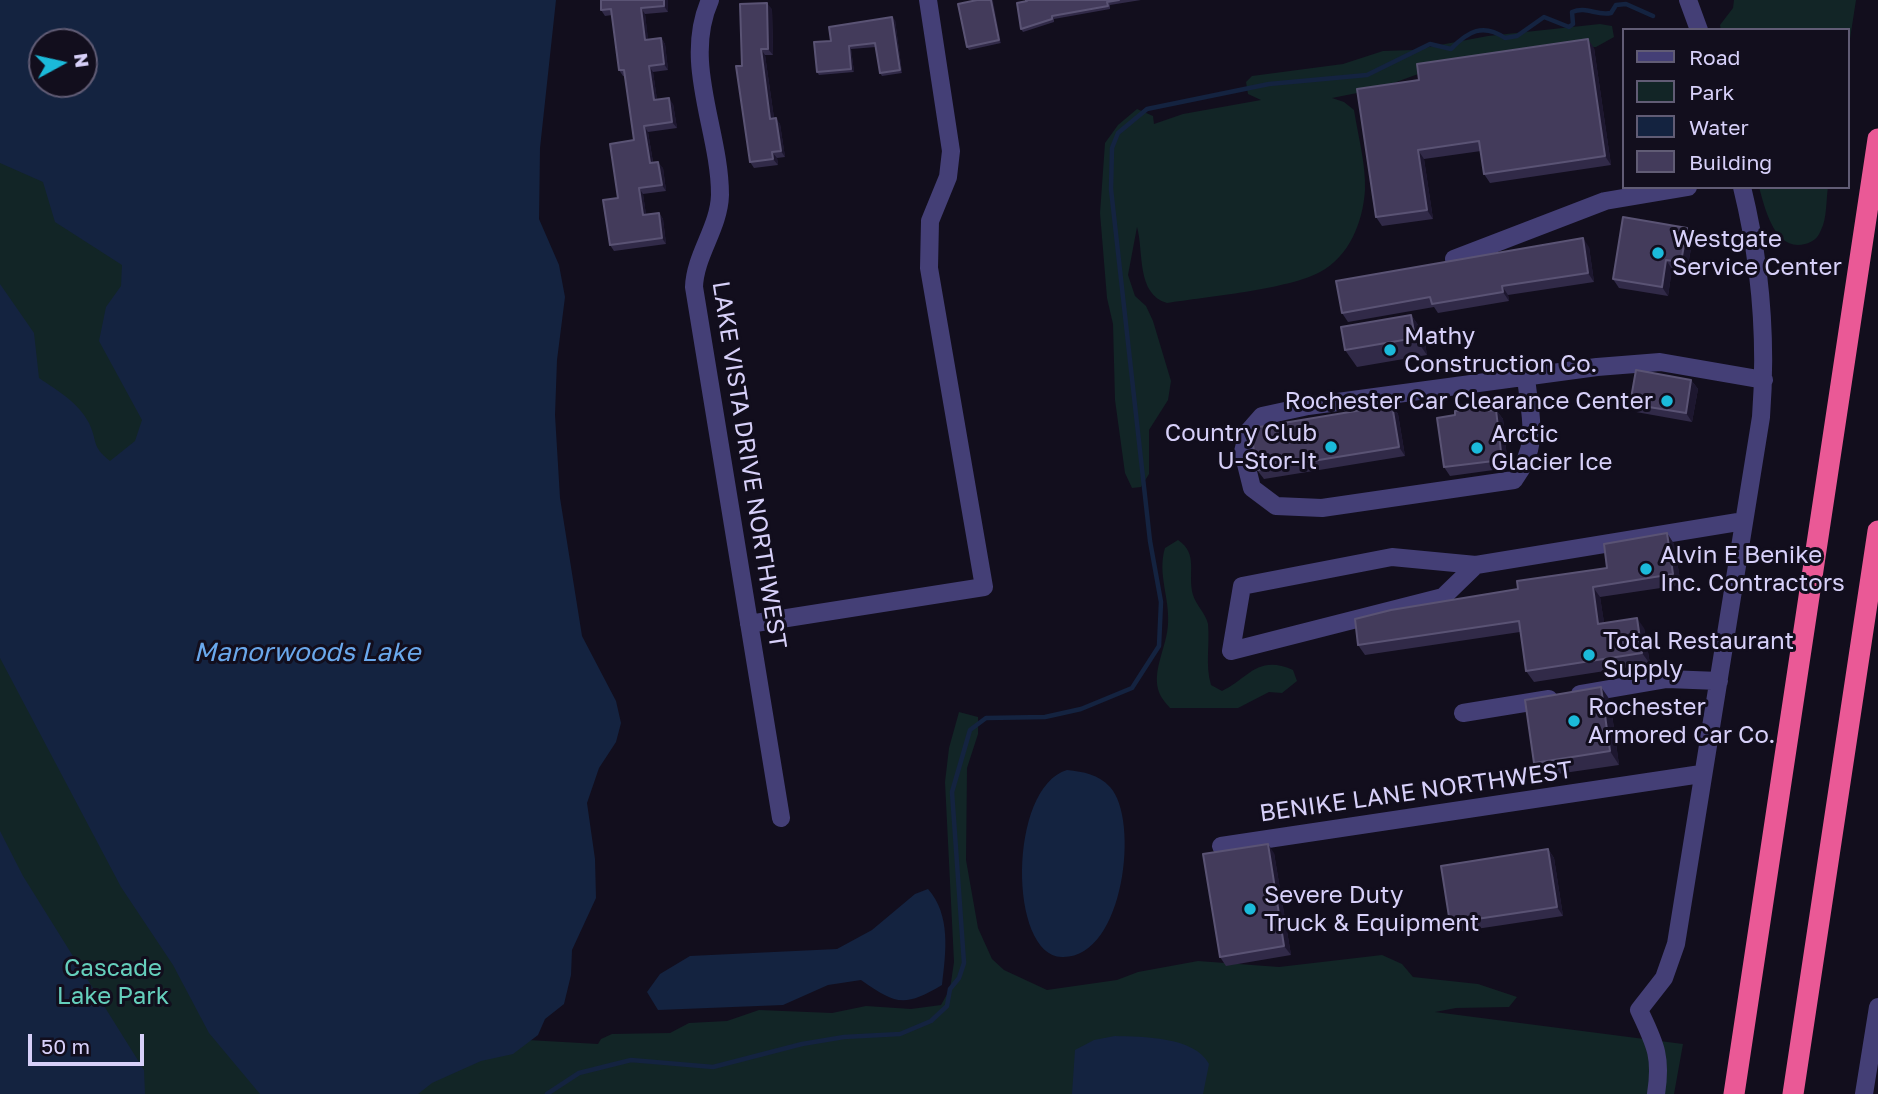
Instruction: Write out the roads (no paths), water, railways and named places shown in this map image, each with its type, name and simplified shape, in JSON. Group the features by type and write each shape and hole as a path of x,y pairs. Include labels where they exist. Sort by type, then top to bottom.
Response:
{"highway":[{"path":"1734,1094 1878,139"},
{"path":"1793,1094 1878,531"}],"street":[{"name":"LAKE VISTA DRIVE NORTHWEST","path":"709,0 700,34 699,59 720,199 695,270 694,288 781,818"},
{"path":"749,624 984,587 929,268 929,229 948,177 951,151 928,0"},
{"path":"1688,0 1698,28"},
{"path":"1454,259 1605,201 1664,189"},
{"path":"1656,1094 1660,1063 1657,1048 1639,1010 1664,978 1676,944 1764,380 1765,336 1761,292 1742,189"},
{"path":"1525,377 1533,443 1528,461 1514,480 1322,508 1276,506 1252,488 1242,452 1248,432 1262,416 1308,406 1525,377 1660,362 1764,380"},
{"path":"1476,565 1443,597 1231,651 1242,586 1392,556 1476,565 1744,521"},
{"path":"1463,713 1667,679 1718,681"},
{"name":"BENIKE LANE NORTHWEST","path":"1222,846 1701,774"},
{"path":"1864,1094 1878,1007"}],"water":[{"name":"Manorwoods Lake","path":"0,0 556,0 540,148 539,219 559,265 565,297 557,360 555,415 560,498 582,636 616,701 621,723 616,742 599,768 587,803 595,859 596,898 572,950 571,975 564,1004 545,1019 538,1035 513,1054 481,1061 432,1083 418,1094 260,1094 209,1033 173,965 121,887 0,658 0,284 34,333 39,378 79,409 89,423 97,447 104,456 110,461 135,441 142,420 99,341 106,307 121,286 122,265 55,222 43,182 0,163"},
{"path":"1067,770 1096,776 1110,787 1119,804 1124,827 1124,855 1120,885 1112,913 1100,936 1083,952 1062,957 1044,949 1032,930 1024,902 1022,870 1025,836 1034,806 1048,783"},
{"path":"0,831 23,876 144,1070 145,1094 0,1094"},
{"path":"928,889 944,922 945,960 942,985 918,997 908,1000 892,998 861,980 828,985 783,1005 658,1010 647,992 660,974 690,956 837,949 872,930 915,894"},
{"path":"1115,1036 1167,1040 1192,1048 1209,1064 1203,1094 1072,1094 1075,1050 1094,1040"}],"waterway":[{"path":"547,1094 579,1073 631,1060 713,1067 802,1044 844,1037 900,1034 931,1021 947,1006 950,989 959,978 964,963 952,792 970,730 986,718 1045,717 1081,709 1132,688 1159,646 1161,602 1150,541 1111,189 1112,148 1118,133 1147,109 1269,84 1367,75 1430,44 1451,49 1476,31 1490,31 1505,38 1517,36 1544,17 1569,27 1573,24 1572,12 1582,10 1611,13 1616,5 1626,4 1653,16"}],"place":[{"name":"Westgate Service Center","path":"1658,253"},
{"name":"Mathy Construction Co.","path":"1390,350"},
{"name":"Rochester Car Clearance Center","path":"1667,401"},
{"name":"Country Club U-Stor-It","path":"1331,447"},
{"name":"Arctic Glacier Ice","path":"1477,448"},
{"name":"Alvin E Benike Inc. Contractors","path":"1646,569"},
{"name":"Total Restaurant Supply","path":"1589,655"},
{"name":"Rochester Armored Car Co.","path":"1574,721"},
{"name":"Severe Duty Truck & Equipment","path":"1250,909"}],"park label":[{"name":"Cascade Lake Park","path":"113,982"}]}
